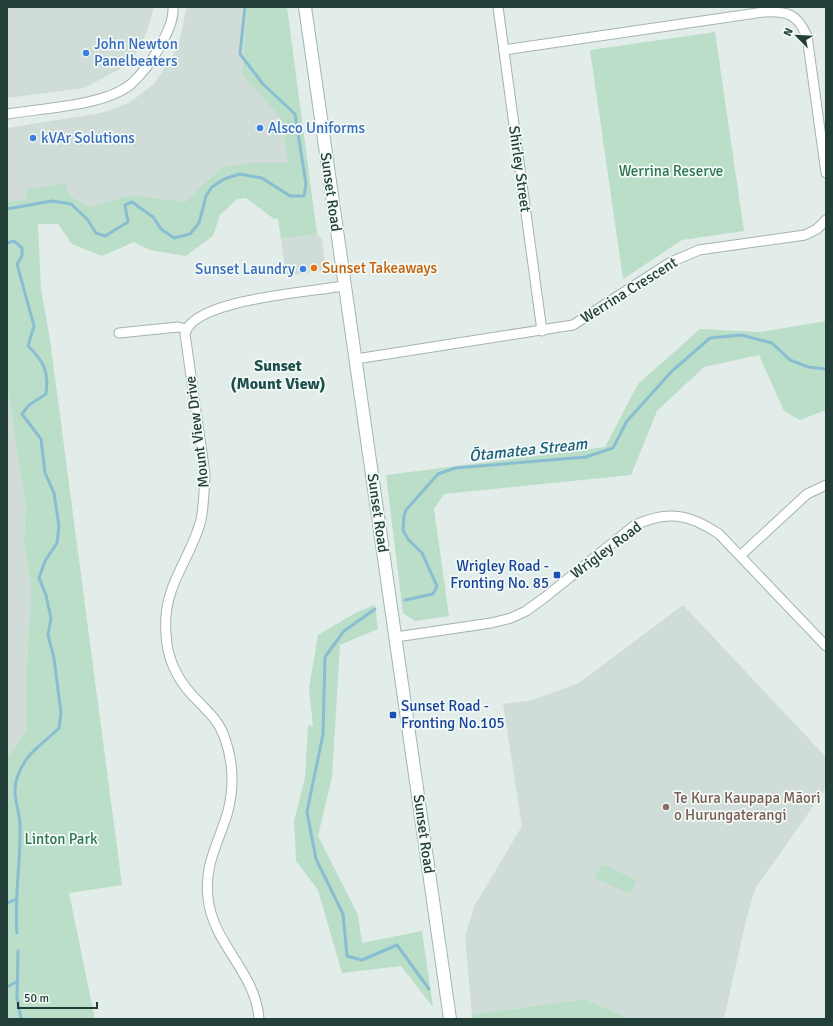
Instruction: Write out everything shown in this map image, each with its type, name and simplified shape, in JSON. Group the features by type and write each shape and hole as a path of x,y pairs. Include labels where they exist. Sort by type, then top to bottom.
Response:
{"main road":[{"name":"Sunset Road","path":"305,7 343,286 356,359 450,1019"}],"street":[{"path":"7,114 89,102 112,95 131,84 149,65 166,37 173,14 173,7"},
{"name":"Shirley Street","path":"498,7 542,331"},
{"path":"504,50 764,12 779,11 792,15 801,24 807,36 826,173"},
{"name":"Werrina Crescent","path":"356,359 542,331 580,322 671,262 685,255 699,250 805,235 817,229 826,220"},
{"path":"119,333 178,328 186,329 190,323 201,316 231,305 257,298 343,286"},
{"name":"Mount View Drive","path":"186,329 185,340 205,474 204,497 201,520 173,581 169,597 166,633 168,652 180,680 218,723 228,751 231,768 231,798 208,868 208,898 212,917 217,929 250,983 255,996 259,1019"},
{"path":"741,555 807,494 826,485"},
{"name":"Wrigley Road","path":"396,637 491,623 511,618 526,611 544,598 635,525 649,518 670,515 688,518 703,524 719,534 741,555 826,646"}],"shaded area":[{"path":"7,7 154,7 147,31 131,63 84,88 7,98"},
{"path":"187,7 247,7 242,74 281,119 288,163 247,163 221,168 185,202 132,195 89,207 70,196 25,189 27,199 7,202 7,128 101,113 129,103 155,83 178,47"},
{"path":"317,234 322,240 326,270 286,276 281,239"},
{"path":"7,386 26,507 24,540 31,589 26,683 27,731 7,757"},
{"name":"Te Kura Kaupapa Māori o Hurungaterangi","path":"683,605 826,757 826,788 755,889 746,920 724,1019 631,1019 584,999 472,1015 465,936 475,905 522,826 503,704 533,700 579,683"}],"green space":[{"name":"Linton Park","path":"247,7 287,7 317,234 281,239 278,218 274,219 246,198 237,199 220,215 213,236 186,256 150,250 134,242 102,256 72,244 58,224 38,224 41,289 50,340 122,885 69,893 95,1019 7,1019 7,757 27,731 26,683 31,589 24,540 26,507 7,386 7,202 27,199 25,189 65,184 70,196 89,207 132,195 185,202 221,168 247,163 288,163 281,119 242,74"},
{"name":"Werrina Reserve","path":"715,32 744,231 682,240 623,279 590,50"},
{"path":"826,321 826,410 800,420 784,411 759,355 704,367 657,411 631,475 444,494 434,509 449,616 415,621 403,613 386,475 605,447 638,384 700,329 760,332"},
{"path":"375,605 378,629 340,645 332,777 318,836 358,915 362,943 422,931 433,1007 401,966 342,973 318,890 296,861 294,821 305,778 308,725 313,726 309,688 318,635 357,612"},
{"path":"602,864 636,880 630,894 595,878"},
{"path":"584,999 631,1019 473,1019 472,1015"}],"waterway":[{"path":"7,209 52,201 71,204 87,219 96,233 105,236 128,222 125,205 132,202 153,217 161,229 174,238 190,234 199,223 206,196 212,187 224,179 240,174 262,178 290,196 304,196 306,184 295,114 263,84 240,54 245,7"},
{"path":"7,243 14,241 22,248 22,256 17,264 34,326 28,346 42,362 47,379 46,394 29,405 22,414 41,439 45,473 54,493 59,526 57,543 45,561 39,578 46,595 51,618 48,635 54,658 61,713 59,728 34,750 24,762 15,784 15,796 20,826 20,853 16,906 17,933"},
{"name":"Ōtamatea Stream","path":"405,600 433,594 437,586 422,553 408,539 403,530 406,510 438,474 455,468 586,457 613,448 627,421 672,371 710,338 741,335 772,343 790,360 808,367 826,369"},
{"name":"Ōtamatea Stream","path":"375,609 344,631 325,657 323,734 307,812 316,859 343,914 347,956 362,960 397,945 429,989"},
{"path":"7,903 17,899"},
{"path":"18,951 17,998 21,1019"},
{"path":"7,987 18,981"}],"place":[{"name":"John Newton Panelbeaters","path":"86,53"},
{"name":"Alsco Uniforms","path":"260,128"},
{"name":"kVAr Solutions","path":"33,138"},
{"name":"Sunset Takeaways","path":"314,268"},
{"name":"Sunset Laundry","path":"303,269"},
{"name":"Wrigley Road - Fronting No. 85","path":"557,575"},
{"name":"Sunset Road - Fronting No.105","path":"393,715"},
{"name":"Te Kura Kaupapa Māori o Hurungaterangi","path":"666,807"}],"district":[{"name":"Sunset (Mount View)","path":"278,374"}]}
